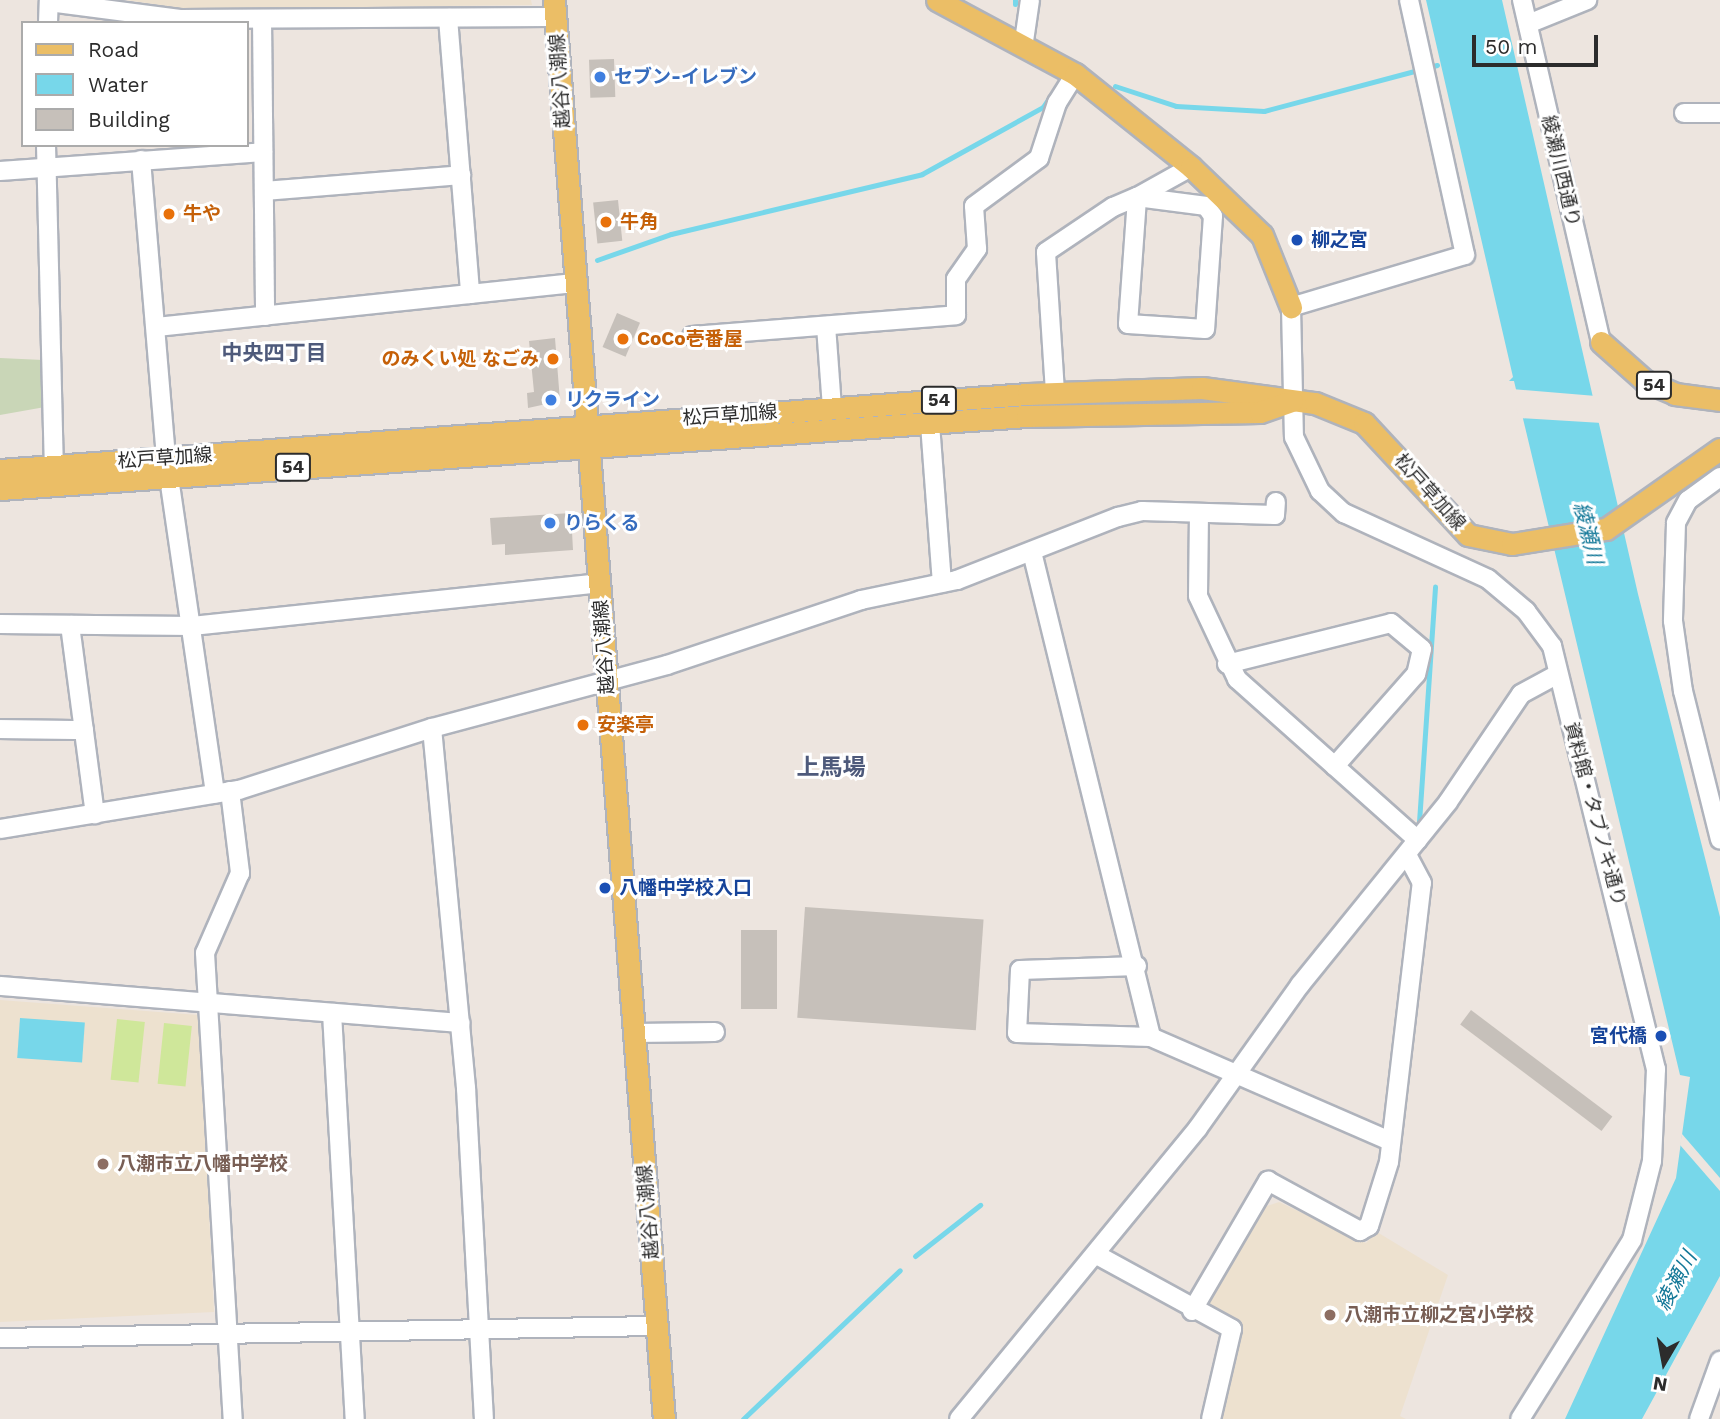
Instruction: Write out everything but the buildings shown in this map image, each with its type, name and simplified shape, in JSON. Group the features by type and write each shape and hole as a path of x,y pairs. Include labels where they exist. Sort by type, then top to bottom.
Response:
{"main road":[{"path":"937,0 1024,41 1075,74 1191,167 1262,234 1291,307"},
{"name":"越谷八潮線","path":"555,9 664,1419"},
{"name":"54","path":"1601,342 1645,381 1675,394 1720,400"},
{"name":"松戸草加線","path":"586,436 832,408 1055,393 1202,388 1261,391 1293,401 1315,403 1364,423 1468,535 1512,544 1606,529 1641,508 1666,482 1720,449"},
{"name":"松戸草加線","path":"0,489 168,466 586,436 930,424 1121,411 1260,412 1293,401"},
{"name":"松戸草加線","path":"0,470 54,466 168,466"}],"street":[{"path":"1024,41 1030,0"},
{"path":"1291,307 1465,255 1409,0"},
{"name":"綾瀬川西通り","path":"1522,0 1601,342"},
{"path":"1528,24 1587,0"},
{"path":"48,21 49,1 180,19 448,19 555,9"},
{"path":"262,19 265,316"},
{"path":"448,19 470,294"},
{"path":"692,336 956,316 956,279 977,249 974,206 1039,159 1057,103 1075,74"},
{"path":"1684,113 1720,113"},
{"path":"46,147 54,466"},
{"path":"0,171 263,152"},
{"path":"141,160 168,466 192,626 222,792 240,873 206,941 212,1002 233,1419"},
{"path":"1055,393 1046,252 1191,167"},
{"path":"264,191 461,176"},
{"path":"1137,197 1206,206 1213,216 1205,329 1128,324 1137,197"},
{"path":"156,327 575,283"},
{"name":"資料館・タブノキ通り","path":"1291,307 1294,438 1320,491 1344,513 1511,596 1552,646 1637,972 1658,1098 1647,1195 1632,1240 1520,1419"},
{"path":"826,326 832,408"},
{"path":"930,424 942,583"},
{"path":"1720,477 1688,500 1676,523 1673,621 1683,691 1720,839"},
{"path":"0,829 222,792 432,728 606,680 861,600 942,583 1032,552 1118,517 1199,513 1275,515 1276,502"},
{"path":"1199,513 1198,596 1227,664 1237,679 1418,840"},
{"path":"1032,552 1137,966 1151,1037"},
{"path":"0,624 192,626 599,583"},
{"path":"1227,664 1391,623 1422,649 1416,674 1335,766"},
{"path":"70,625 95,814"},
{"path":"959,1419 1097,1255 1237,1077 1300,985 1407,855 1521,694 1558,674"},
{"path":"432,728 461,1023 484,1419"},
{"path":"0,729 84,730"},
{"path":"1192,1311 1268,1181 1360,1231 1369,1226 1390,1141 1422,883 1407,855"},
{"path":"1137,966 1020,970 1017,1032 1151,1037 1237,1077 1390,1141"},
{"path":"0,986 461,1023"},
{"path":"332,1013 355,1419"},
{"path":"634,1033 715,1032"},
{"path":"1097,1255 1192,1311 1231,1329 1211,1419"},
{"path":"0,1338 657,1326"},
{"path":"1699,1419 1720,1361"}],"shaded area":[{"path":"126,0 531,0 532,5 187,9"},
{"name":"八潮市立八幡中学校","path":"0,1000 199,1015 214,1312 0,1322"},
{"name":"八潮市立柳之宮小学校","path":"1279,1202 1366,1243 1377,1232 1448,1275 1400,1416 1406,1419 1219,1419 1242,1322 1210,1309 1209,1299 1264,1207"}],"green space":[{"path":"0,358 43,360 45,407 0,415"},
{"path":"117,1019 145,1022 138,1083 111,1080"},
{"path":"164,1023 192,1026 185,1087 158,1084"}],"water":[{"name":"綾瀬川","path":"1426,0 1502,0 1638,594 1720,917 1720,1276 1642,1419 1565,1419 1676,1178 1690,1077 1680,1075 1514,381 1509,381 1513,377"},
{"path":"20,1018 85,1023 82,1062 17,1058"}],"pier":[{"path":"1512,389 1596,396 1602,423 1519,418"},
{"path":"1682,1134 1720,1178 1720,1191 1680,1145"}],"waterway":[{"path":"1115,86 1176,106 1264,111 1437,65"},
{"path":"597,260 671,234 922,174 1043,107 1061,80"},
{"path":"1419,822 1435,587"},
{"path":"915,1256 980,1205"},
{"path":"743,1419 900,1270"}],"place":[{"name":"セブン-イレブン","path":"600,77"},
{"name":"牛や","path":"169,214"},
{"name":"牛角","path":"606,222"},
{"name":"柳之宮","path":"1297,240"},
{"name":"CoCo壱番屋","path":"623,339"},
{"name":"のみくい処 なごみ","path":"553,359"},
{"name":"リクライン","path":"551,400"},
{"name":"りらくる","path":"550,523"},
{"name":"安楽亭","path":"583,725"},
{"name":"八幡中学校入口","path":"605,888"},
{"name":"宮代橋","path":"1661,1036"},
{"name":"八潮市立八幡中学校","path":"103,1164"},
{"name":"八潮市立柳之宮小学校","path":"1330,1315"}],"district":[{"name":"中央四丁目","path":"274,353"},
{"name":"上馬場","path":"831,768"}]}
